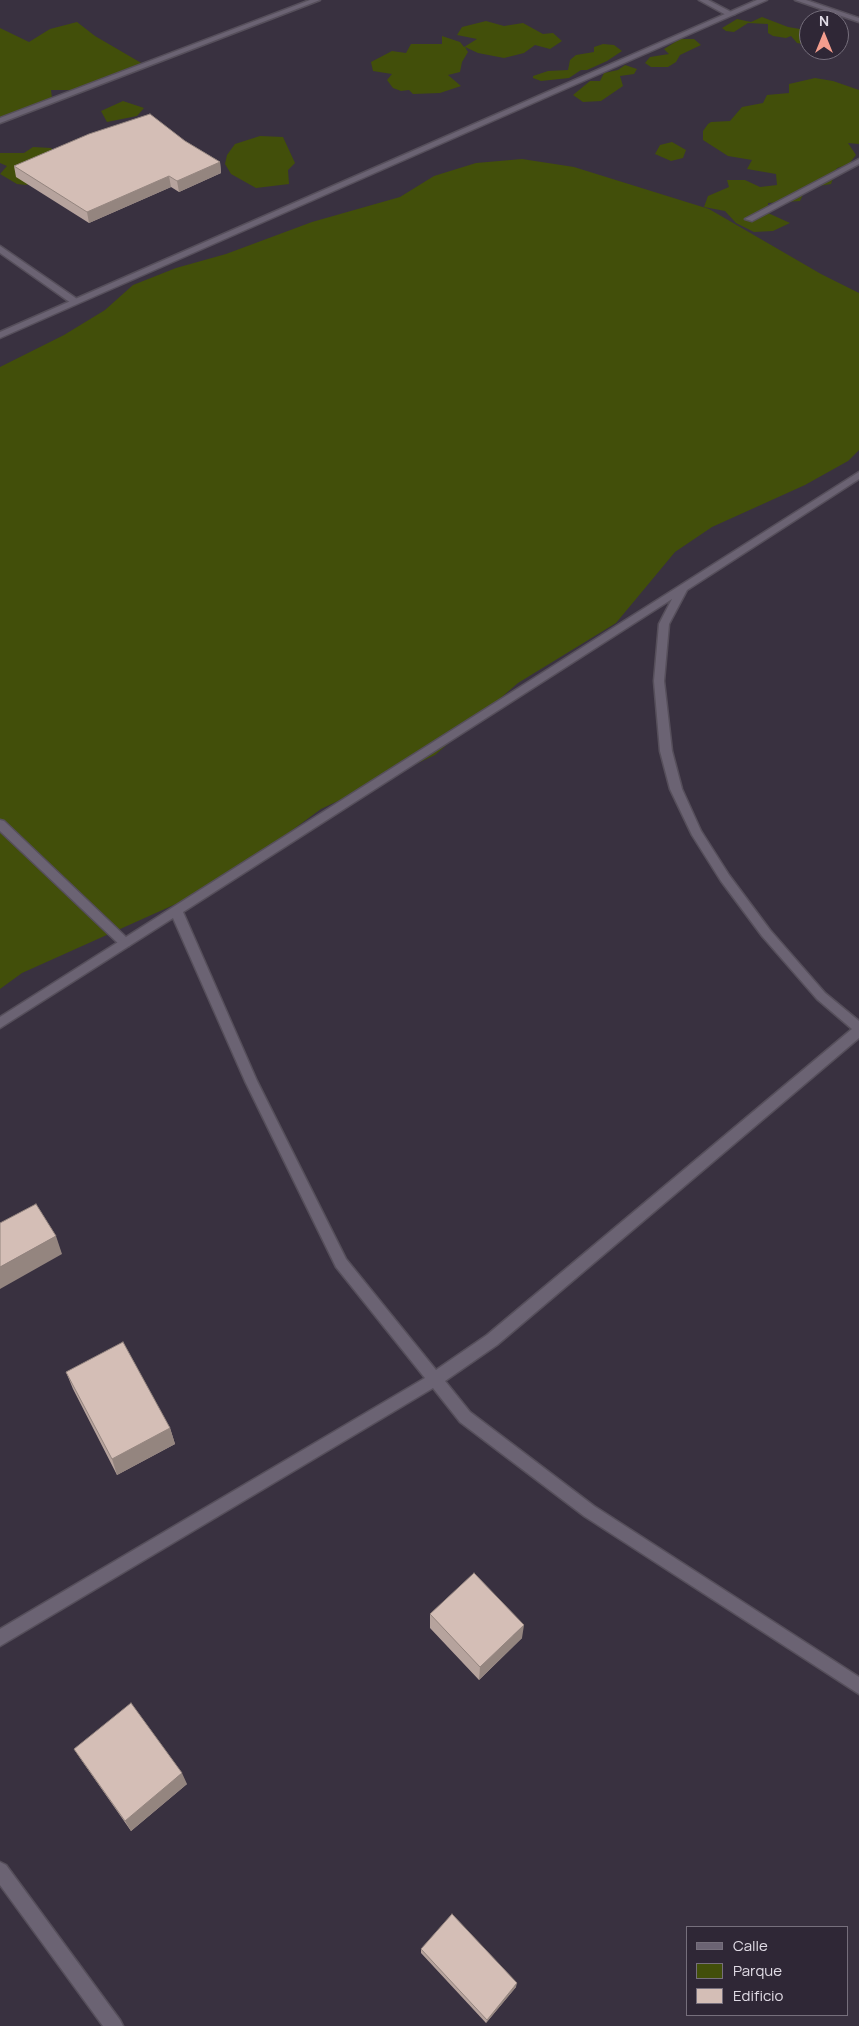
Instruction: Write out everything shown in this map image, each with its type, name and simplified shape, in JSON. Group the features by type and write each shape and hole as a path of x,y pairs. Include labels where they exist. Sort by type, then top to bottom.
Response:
{"street":[{"path":"0,122 316,0"},
{"path":"702,0 731,14"},
{"path":"0,334 762,0"},
{"path":"799,0 859,20"},
{"path":"749,219 858,163"},
{"path":"0,249 74,301"},
{"path":"0,1023 857,478"},
{"path":"684,587 664,624 659,681 666,751 676,789 696,832 725,878 766,933 821,996 859,1028"},
{"path":"0,824 125,943"},
{"path":"176,911 251,1081 341,1263 465,1417 589,1511 859,1686"},
{"path":"0,1638 434,1380 492,1340 859,1032"},
{"path":"0,1871 114,2026"}],"green space":[{"path":"762,17 788,27 799,29 799,43 791,36 786,38 773,36 768,33 768,24 748,23 734,32 726,31 722,28 737,19 751,22"},
{"path":"486,21 504,26 523,23 543,34 553,33 562,41 550,49 535,45 524,53 504,58 478,53 465,47 468,52 462,62 460,72 448,75 461,86 440,93 413,94 409,90 401,91 393,88 387,80 392,74 373,71 371,62 392,51 406,53 411,44 442,44 442,36 460,42 464,47 477,39 457,35 462,27"},
{"path":"77,22 95,36 143,64 136,71 99,85 73,90 51,90 52,98 0,122 0,28 29,42 50,29"},
{"path":"680,39 694,39 701,45 680,55 676,62 668,67 651,67 645,63 650,57 669,54 664,49"},
{"path":"603,44 614,45 622,51 607,61 587,70 581,70 569,78 541,81 533,78 533,76 548,71 568,70 570,60 576,55 594,52 594,47"},
{"path":"625,65 637,69 634,74 620,76 623,86 601,101 583,102 573,95 590,81 600,81 604,73 618,70"},
{"path":"815,78 833,81 859,90 859,144 848,143 856,155 848,165 837,168 831,184 806,188 800,201 768,203 768,213 790,223 773,231 754,232 736,223 725,211 704,207 708,196 729,187 727,180 745,180 760,187 777,185 776,174 747,169 752,160 728,156 703,140 703,131 708,124 711,122 730,121 742,107 763,103 767,95 789,93 789,84"},
{"path":"123,101 144,108 137,116 107,122 101,111"},
{"path":"260,136 283,137 295,163 288,170 289,184 256,188 231,174 225,164 227,155 235,144"},
{"path":"672,142 686,150 683,158 671,161 655,154 660,145"},
{"path":"33,147 51,148 58,154 38,180 26,185 17,184 0,174 7,166 0,163 0,153 24,153"},
{"path":"522,159 574,167 709,209 821,274 859,293 859,450 848,461 805,485 712,527 675,552 616,623 518,683 435,755 321,809 216,886 22,973 0,989 0,367 64,335 105,310 133,285 176,268 226,254 312,222 400,197 434,176 476,163"}],"building":[{"path":"150,114 185,141 220,162 177,181 169,176 87,212 14,166 89,134"},
{"path":"36,1204 56,1236 0,1267 0,1223"},
{"path":"123,1342 170,1428 112,1459 66,1372"},
{"path":"474,1573 524,1625 480,1667 430,1614"},
{"path":"131,1703 182,1773 125,1821 74,1749"},
{"path":"452,1914 517,1983 487,2020 421,1949"}]}
